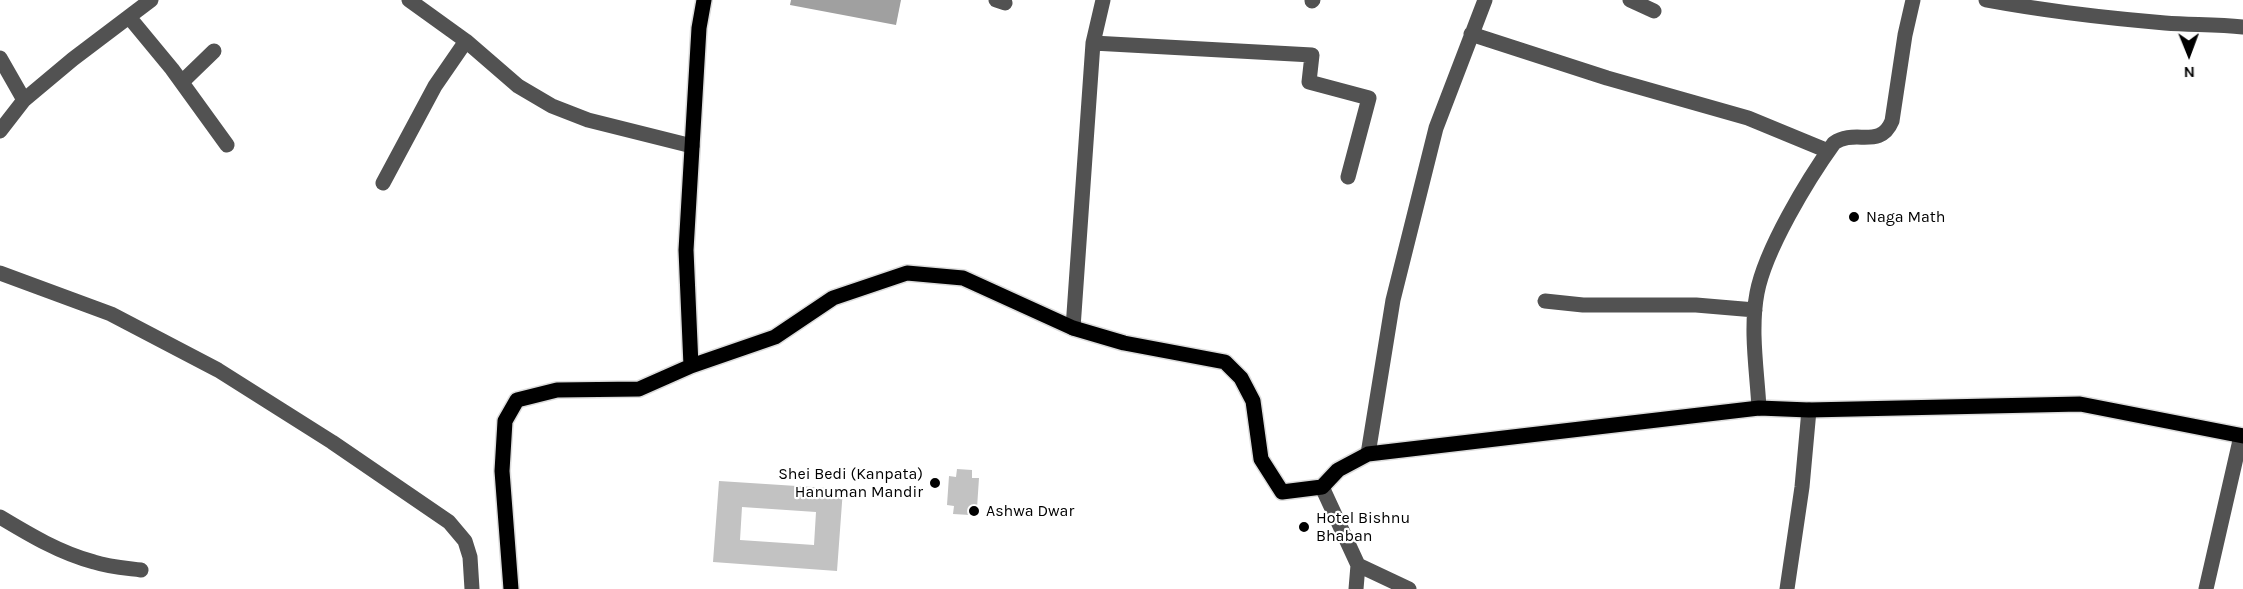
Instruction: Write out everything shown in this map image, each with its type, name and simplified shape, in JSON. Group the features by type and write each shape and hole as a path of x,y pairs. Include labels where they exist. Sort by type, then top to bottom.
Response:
{"main road":[{"path":"691,366 686,250 699,28 704,0"},
{"path":"511,589 502,471 505,421 517,400 557,390 639,389 691,366 775,337 833,298 907,273 963,278 1073,328 1124,343 1225,362 1241,378 1252,401 1261,459 1282,492 1322,487 1338,470 1368,454 1760,408 1809,410 2080,404 2242,436"}],"street":[{"path":"0,131 24,100 151,0"},
{"path":"409,0 466,40 518,86 552,106 588,120 692,146"},
{"path":"1073,328 1093,43 1102,0"},
{"path":"1368,454 1393,300 1436,128 1485,0"},
{"path":"1630,0 1654,11"},
{"path":"1760,408 1755,310 1761,278 1780,232 1834,142 1841,138 1875,137 1889,129 1913,0"},
{"path":"1986,0 2025,7 2165,23 2243,27"},
{"path":"129,17 182,82 226,145"},
{"path":"1471,34 1607,78 1748,118 1828,151"},
{"path":"383,183 435,86 466,40"},
{"path":"1093,43 1312,55 1309,82 1369,98 1348,177"},
{"path":"182,82 214,51"},
{"path":"0,58 24,100"},
{"path":"0,273 111,314 218,370 332,442 449,522 465,541 470,557 472,589"},
{"path":"1545,301 1583,305 1696,304 1755,310"},
{"path":"1787,589 1802,487 1809,410"},
{"path":"2206,589 2242,436"},
{"path":"1322,487 1358,565 1356,589"},
{"path":"0,517 38,539 95,563 141,570"},
{"path":"1358,565 1409,589"}],"shaded area":[{"path":"791,0 901,0 896,25 790,5"}],"building":[{"path":"957,469 972,470 972,478 979,478 977,508 970,507 970,515 953,514 954,506 947,505 949,476 956,477"},
{"path":"719,481 843,489 837,571 713,562","holes":["742,507 816,512 814,545 740,540"]}],"place":[{"name":"Naga Math","path":"1854,217"},
{"name":"Shei Bedi (Kanpata) Hanuman Mandir","path":"935,483"},
{"name":"Ashwa Dwar","path":"974,511"},
{"name":"Hotel Bishnu Bhaban","path":"1304,527"}]}
